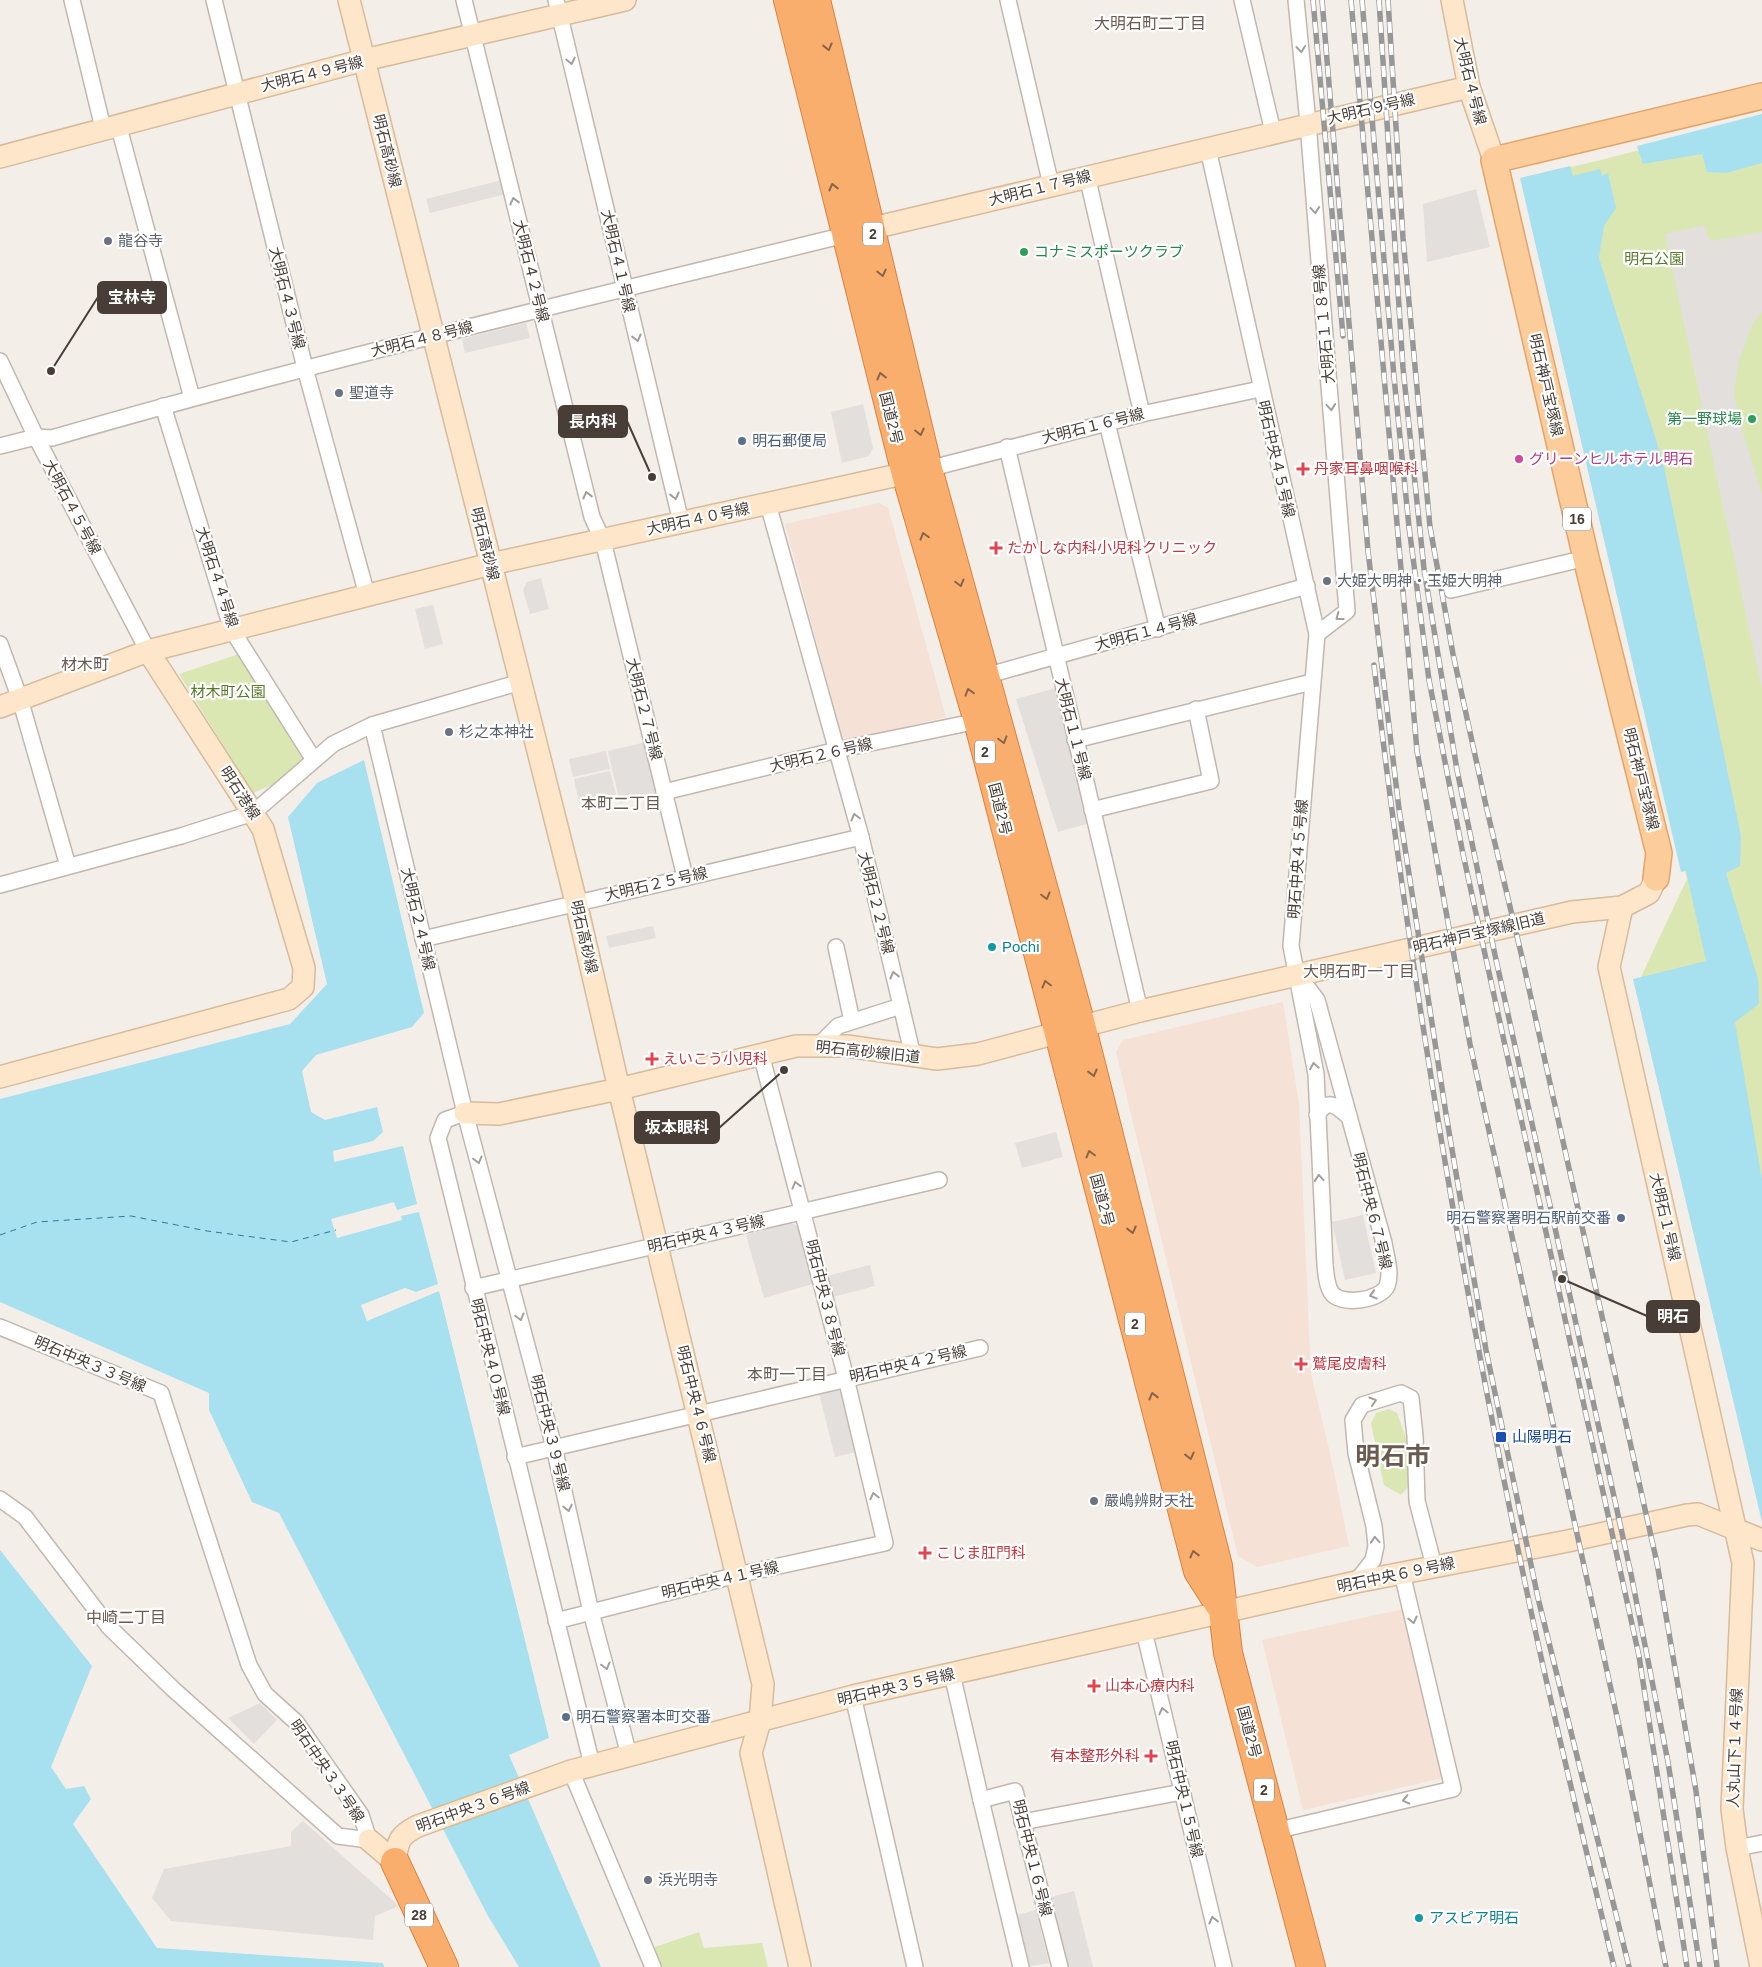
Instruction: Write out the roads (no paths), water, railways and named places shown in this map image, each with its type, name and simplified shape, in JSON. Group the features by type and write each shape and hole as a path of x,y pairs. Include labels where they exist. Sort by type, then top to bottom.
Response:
{"highway":[{"name":"国道2号","path":"788,0 845,235 917,471 985,676 1070,1029"},
{"name":"国道2号","path":"816,0 872,229 917,471 978,721 1070,1029 1218,1566 1228,1653 1311,1967"},
{"name":"28","path":"396,1862 444,1967"}],"main road":[{"path":"1494,160 1762,96"},
{"name":"明石神戸宝塚線","path":"1494,160 1586,558 1659,853 1656,878"}],"street":[{"path":"72,0 192,398"},
{"name":"大明石４３号線","path":"214,0 305,368 367,595"},
{"name":"明石高砂線","path":"349,0 432,336 576,902 618,1089"},
{"name":"大明石４２号線","path":"464,0 592,517 603,541"},
{"name":"大明石４９号線","path":"0,157 364,60 473,36 558,7 625,0"},
{"path":"1008,0 1051,184"},
{"path":"1208,149 1273,132 1242,0"},
{"name":"大明石１１８号線","path":"1296,0 1308,124 1347,611 1317,634"},
{"name":"大明石４号線","path":"1452,0 1469,87 1494,160"},
{"name":"大明石４１号線","path":"558,7 681,522"},
{"name":"大明石９号線","path":"1273,132 1469,87"},
{"name":"大明石１７号線","path":"845,235 1051,184 1208,149"},
{"name":"明石中央４５号線","path":"1208,149 1260,389 1317,634 1291,946 1298,974"},
{"path":"1087,176 1142,414"},
{"name":"大明石４８号線","path":"0,446 36,437 52,438 305,368 845,235"},
{"name":"大明石４５号線","path":"0,361 36,437 148,651"},
{"name":"大明石１６号線","path":"917,471 1142,414 1260,389"},
{"name":"大明石４４号線","path":"163,406 232,630 314,760"},
{"path":"1107,423 1158,629"},
{"name":"大明石１１号線","path":"1006,447 1140,1011"},
{"name":"大明石４０号線","path":"490,564 603,541 681,522 917,471"},
{"name":"大明石２２号線","path":"768,504 861,837 913,1056"},
{"name":"大明石２７号線","path":"603,541 685,877"},
{"path":"1451,590 1586,558"},
{"path":"0,707 148,651 490,564"},
{"name":"大明石１４号線","path":"985,676 1307,586"},
{"path":"0,644 20,699 68,866"},
{"name":"明石港線","path":"0,1077 289,999 303,987 304,968 263,829 148,651"},
{"path":"0,885 225,824 253,813 333,744 372,725 521,682"},
{"path":"1075,740 1312,682"},
{"path":"1092,810 1211,781 1196,710"},
{"name":"大明石２６号線","path":"664,792 837,750 978,721"},
{"name":"大明石２４号線","path":"372,725 465,1113"},
{"name":"大明石２５号線","path":"423,939 861,837"},
{"name":"明石神戸宝塚線旧道","path":"1070,1029 1298,974 1572,912 1622,907 1649,893 1656,878"},
{"name":"大明石１号線","path":"1622,907 1609,968 1690,1325 1733,1528"},
{"path":"836,947 852,1022"},
{"name":"明石中央６７号線","path":"1298,974 1317,1000 1384,1243 1389,1274 1388,1284 1384,1291 1369,1297 1345,1300 1336,1297 1331,1292 1324,1265 1316,1074 1298,974"},
{"path":"818,1045 838,1026 901,1006"},
{"name":"明石高砂線旧道","path":"618,1089 796,1046 847,1046 937,1059 978,1054 1070,1029"},
{"name":"明石中央３８号線","path":"761,1054 846,1378 885,1543"},
{"name":"明石中央４０号線","path":"592,1765 473,1288 438,1138 445,1120 465,1113 499,1114 618,1089"},
{"name":"明石中央４６号線","path":"618,1089 764,1684 760,1720 751,1753 800,1967"},
{"path":"1317,1115 1323,1106 1328,1104 1336,1106 1348,1116"},
{"name":"明石中央３９号線","path":"465,1113 554,1447 591,1612 630,1755"},
{"name":"明石中央４３号線","path":"473,1288 940,1180"},
{"name":"明石中央３３号線","path":"0,1327 160,1393 249,1665 265,1694 296,1722 361,1815 370,1840 338,1836 173,1689 109,1628 25,1517 0,1499"},
{"name":"明石中央４２号線","path":"515,1456 980,1348"},
{"path":"1356,1582 1373,1560 1376,1546 1374,1526 1356,1453 1353,1420 1362,1405 1400,1393 1411,1398 1415,1436 1417,1501 1434,1566"},
{"name":"明石中央６９号線","path":"1224,1612 1356,1582 1568,1542 1687,1515 1698,1514 1762,1540"},
{"name":"人丸山下１４号線","path":"1733,1528 1743,1563 1732,1809 1737,1848 1761,1967"},
{"name":"明石中央４１号線","path":"556,1620 737,1575 885,1543"},
{"path":"1275,1831 1453,1789 1402,1573"},
{"name":"明石中央３５号線","path":"571,1771 853,1696 1224,1612"},
{"name":"明石中央１５号線","path":"1144,1631 1224,1967"},
{"path":"952,1674 1021,1967"},
{"path":"853,1696 916,1967"},
{"path":"571,1771 653,1967"},
{"name":"明石中央３６号線","path":"396,1862 398,1841 407,1832 418,1826 571,1771"},
{"name":"明石中央１６号線","path":"981,1800 1014,1791 1060,1967"},
{"path":"1022,1822 1182,1792"},
{"path":"370,1840 396,1862"},
{"path":"1737,1848 1762,1843"}],"water":[{"path":"1762,114 1762,163 1726,173 1707,172 1702,154 1643,164 1637,146"},
{"path":"1570,166 1573,176 1600,169 1602,176 1608,173 1616,208 1604,226 1599,258 1663,462 1741,836 1740,866 1726,873 1758,979 1759,1004 1735,1022 1762,1180 1762,1522 1633,979 1706,961 1686,871 1681,872 1520,178"},
{"path":"364,760 424,1013 412,1027 316,1055 302,1071 311,1112 325,1120 377,1107 383,1132 373,1141 333,1151 334,1162 403,1146 417,1204 397,1210 394,1202 331,1219 337,1238 402,1220 401,1216 419,1212 438,1284 416,1292 405,1288 361,1305 367,1321 439,1291 549,1738 509,1755 601,1967 519,1967 488,1916 279,1513 252,1502 209,1410 209,1393 0,1302 0,1099 290,1024 327,984 288,817 317,783"},
{"path":"0,1550 92,1666 51,1767 66,1789 84,1786 91,1799 73,1824 157,1948 383,1963 384,1967 0,1967"}],"railway":[{"path":"1313,0 1343,336"},
{"path":"1322,0 1368,551 1399,809 1446,1114 1486,1350 1538,1598 1629,1967"},
{"path":"1351,0 1417,751 1470,1044 1619,1726 1666,1967"},
{"path":"1362,0 1394,377 1409,527 1429,680 1463,854 1639,1656 1687,1967"},
{"path":"1379,0 1403,368 1424,569 1457,770 1495,955 1631,1574 1668,1762 1700,1967"},
{"path":"1388,0 1403,238 1430,527 1453,654 1487,810 1521,953 1657,1563 1696,1791 1717,1967"},
{"path":"1374,665 1388,782 1421,1016 1460,1249 1504,1481 1538,1643 1614,1967"}],"place":[{"name":"龍谷寺","path":"108,241"},
{"name":"コナミスポーツクラブ","path":"1024,252"},
{"name":"宝林寺","path":"51,371"},
{"name":"聖道寺","path":"339,393"},
{"name":"第一野球場","path":"1752,419"},
{"name":"明石郵便局","path":"742,441"},
{"name":"グリーンヒルホテル明石","path":"1519,459"},
{"name":"丹家耳鼻咽喉科","path":"1303,469"},
{"name":"長内科","path":"652,477"},
{"name":"たかしな内科小児科クリニック","path":"996,548"},
{"name":"大姫大明神・玉姫大明神","path":"1327,581"},
{"name":"杉之本神社","path":"449,732"},
{"name":"Pochi","path":"992,947"},
{"name":"えいこう小児科","path":"652,1059"},
{"name":"坂本眼科","path":"784,1070"},
{"name":"明石警察署明石駅前交番","path":"1621,1218"},
{"name":"明石","path":"1562,1279"},
{"name":"鷲尾皮膚科","path":"1301,1364"},
{"name":"山陽明石","path":"1501,1437"},
{"name":"嚴嶋辨財天社","path":"1094,1501"},
{"name":"こじま肛門科","path":"925,1553"},
{"name":"山本心療内科","path":"1094,1686"},
{"name":"明石警察署本町交番","path":"566,1717"},
{"name":"有本整形外科","path":"1151,1756"},
{"name":"浜光明寺","path":"648,1880"},
{"name":"アスピア明石","path":"1419,1918"}],"district":[{"name":"大明石町二丁目","path":"1150,23"},
{"name":"材木町","path":"85,664"},
{"name":"本町二丁目","path":"621,803"},
{"name":"大明石町一丁目","path":"1359,971"},
{"name":"本町一丁目","path":"787,1374"},
{"name":"明石市","path":"1393,1456"},
{"name":"中崎二丁目","path":"126,1617"}],"park label":[{"name":"明石公園","path":"1654,259"},
{"name":"材木町公園","path":"228,692"}]}
